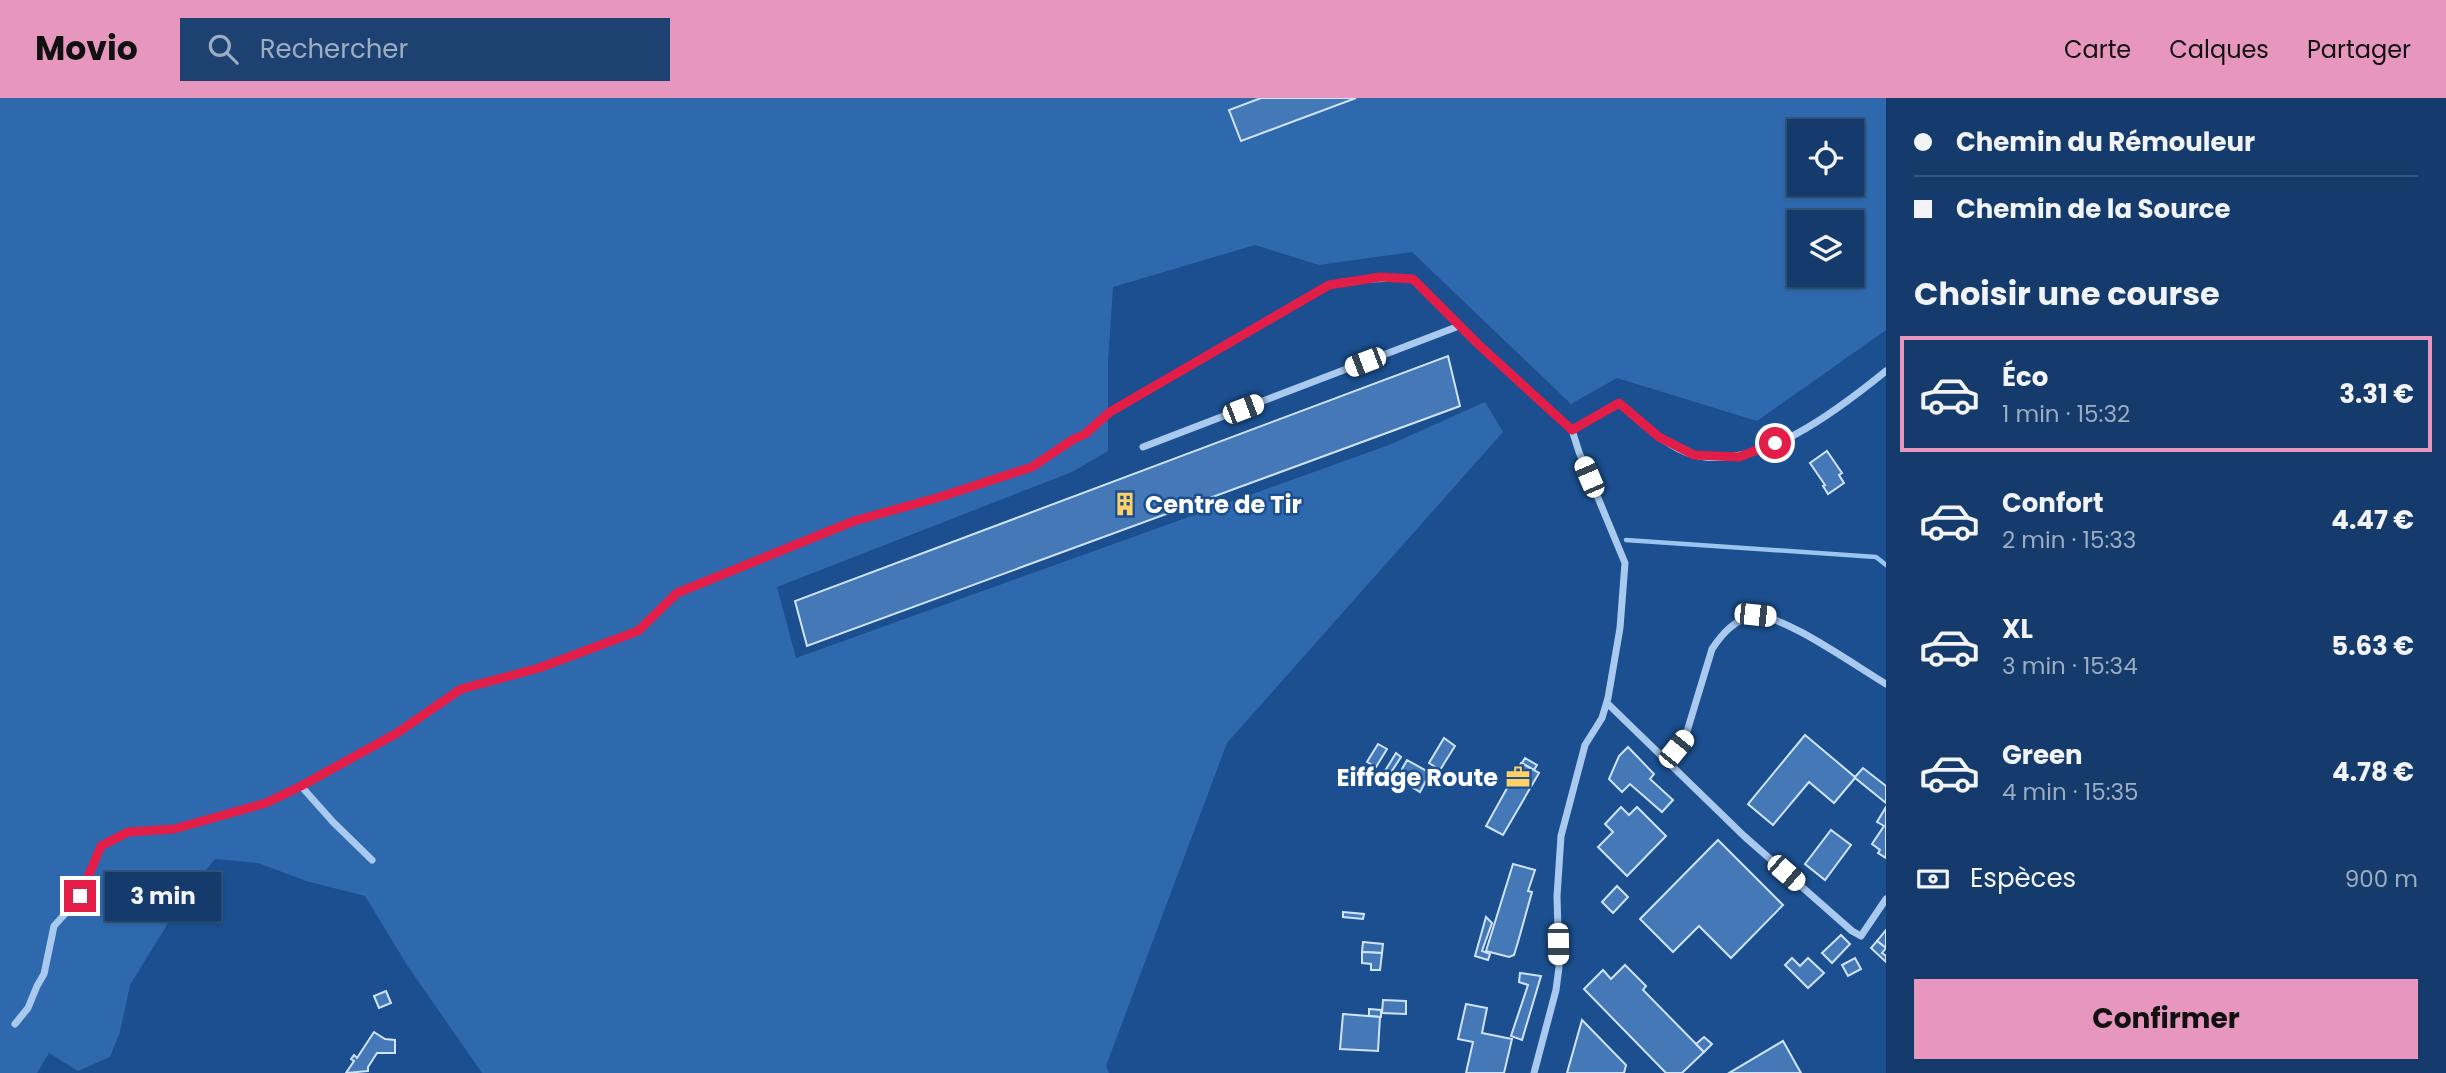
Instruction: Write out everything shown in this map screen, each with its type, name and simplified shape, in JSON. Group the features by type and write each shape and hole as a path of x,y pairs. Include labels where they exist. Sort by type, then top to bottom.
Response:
{"street":[{"path":"15,1024 28,1008 44,975 54,926 80,896 101,846 128,832 174,829 266,803 397,733 461,689 539,668 638,631 677,593 854,521 1032,467 1085,434 1110,412 1329,285 1380,277 1413,279 1459,326 1572,430 1578,452 1625,563 1619,628 1607,703 1602,718 1585,745 1562,836 1557,896 1559,967 1556,990 1534,1073"},
{"path":"1143,447 1459,326"},
{"path":"1572,430 1619,403 1659,437 1694,455 1739,457 1793,437 1852,399 1886,371"},
{"path":"1667,760 1685,738 1712,649 1720,637 1741,620 1755,615 1769,617 1794,628 1886,684"},
{"path":"1607,703 1744,836 1852,931 1861,936 1886,898"},
{"path":"301,786 372,860"}],"shaded area":[{"path":"0,98 1886,98 1886,330 1757,421 1617,378 1571,404 1412,252 1319,265 1255,245 1113,287 1108,362 1108,451 1072,472 777,587 796,658 1389,445 1485,402 1503,432 1227,743 1106,1066 1109,1073 482,1073 407,965 365,896 306,881 258,863 215,859 181,902 130,985 120,1032 110,1057 78,1071 49,1053 37,1073 0,1073"}],"building":[{"path":"1261,98 1356,98 1241,141 1229,110"},
{"name":"Centre de Tir","path":"1448,356 1460,406 807,646 795,601"},
{"path":"1827,451 1842,473 1839,475 1844,483 1828,494 1810,463"},
{"path":"1805,735 1855,777 1863,768 1886,786 1886,803 1855,778 1834,803 1809,782 1773,825 1748,804"},
{"path":"1444,738 1455,746 1440,770 1429,763"},
{"path":"1378,744 1387,749 1376,767 1367,762"},
{"path":"1628,747 1654,774 1650,779 1673,800 1662,812 1630,784 1622,792 1609,779 1619,756"},
{"path":"1396,753 1401,757 1390,774 1385,771"},
{"path":"1525,758 1537,765 1534,770 1522,763"},
{"path":"1407,760 1430,773 1420,792 1397,778"},
{"path":"1521,763 1539,773 1503,835 1486,826"},
{"path":"1621,807 1629,815 1637,807 1666,836 1627,876 1598,847 1613,832 1605,824"},
{"path":"1886,807 1886,858 1878,853 1880,850 1872,844 1884,826 1877,822"},
{"path":"1831,830 1851,845 1825,880 1805,864"},
{"path":"1718,840 1783,905 1731,958 1699,926 1673,952 1640,919"},
{"path":"1513,864 1535,870 1528,891 1532,892 1518,942 1514,955 1509,957 1486,951"},
{"path":"1617,886 1628,897 1613,913 1602,902"},
{"path":"1343,912 1364,914 1363,919 1343,917"},
{"path":"1486,917 1492,923 1482,951 1490,954 1488,960 1475,956"},
{"path":"1886,930 1886,948 1877,941"},
{"path":"1841,935 1850,944 1832,963 1822,953"},
{"path":"1877,941 1886,948 1882,953 1886,956 1886,962 1871,948"},
{"path":"1363,942 1383,944 1382,953 1362,952"},
{"path":"1362,952 1382,953 1380,970 1371,970 1371,964 1362,963"},
{"path":"1792,958 1800,966 1808,958 1824,973 1808,988 1785,965"},
{"path":"1855,958 1861,969 1848,976 1842,965"},
{"path":"1625,965 1646,986 1643,990 1704,1052 1682,1073 1666,1073 1584,989 1603,970 1611,979"},
{"path":"1520,973 1541,976 1522,1040 1511,1036 1528,985 1519,982"},
{"path":"386,991 391,1003 379,1008 374,996"},
{"path":"1383,1000 1406,1001 1406,1014 1382,1013"},
{"path":"1466,1004 1487,1008 1482,1033 1512,1039 1504,1073 1466,1073 1473,1042 1458,1039"},
{"path":"1369,1009 1381,1010 1381,1017 1369,1016"},
{"path":"1343,1014 1380,1017 1378,1051 1340,1049"},
{"path":"1582,1020 1626,1065 1624,1073 1567,1073"},
{"path":"374,1032 385,1039 395,1040 395,1053 377,1053 368,1071 346,1073 354,1061 351,1059 354,1055 357,1058"},
{"path":"1704,1037 1712,1044 1704,1052 1696,1044"},
{"path":"1783,1041 1801,1073 1729,1073"}],"waterway":[{"path":"1626,540 1876,557 1886,565"}],"place":[{"name":"Centre de Tir","path":"1125,504"},
{"name":"Eiffage Route","path":"1518,777"}],"route":[{"path":"80,896 101,846 107,842 128,832 174,829 266,803 397,733 461,689 539,668 638,631 677,593 854,521 1032,467 1085,434 1110,412 1329,285 1380,277 1413,279 1479,345 1572,430 1619,403 1659,437 1694,455 1739,457 1775,443"}]}
